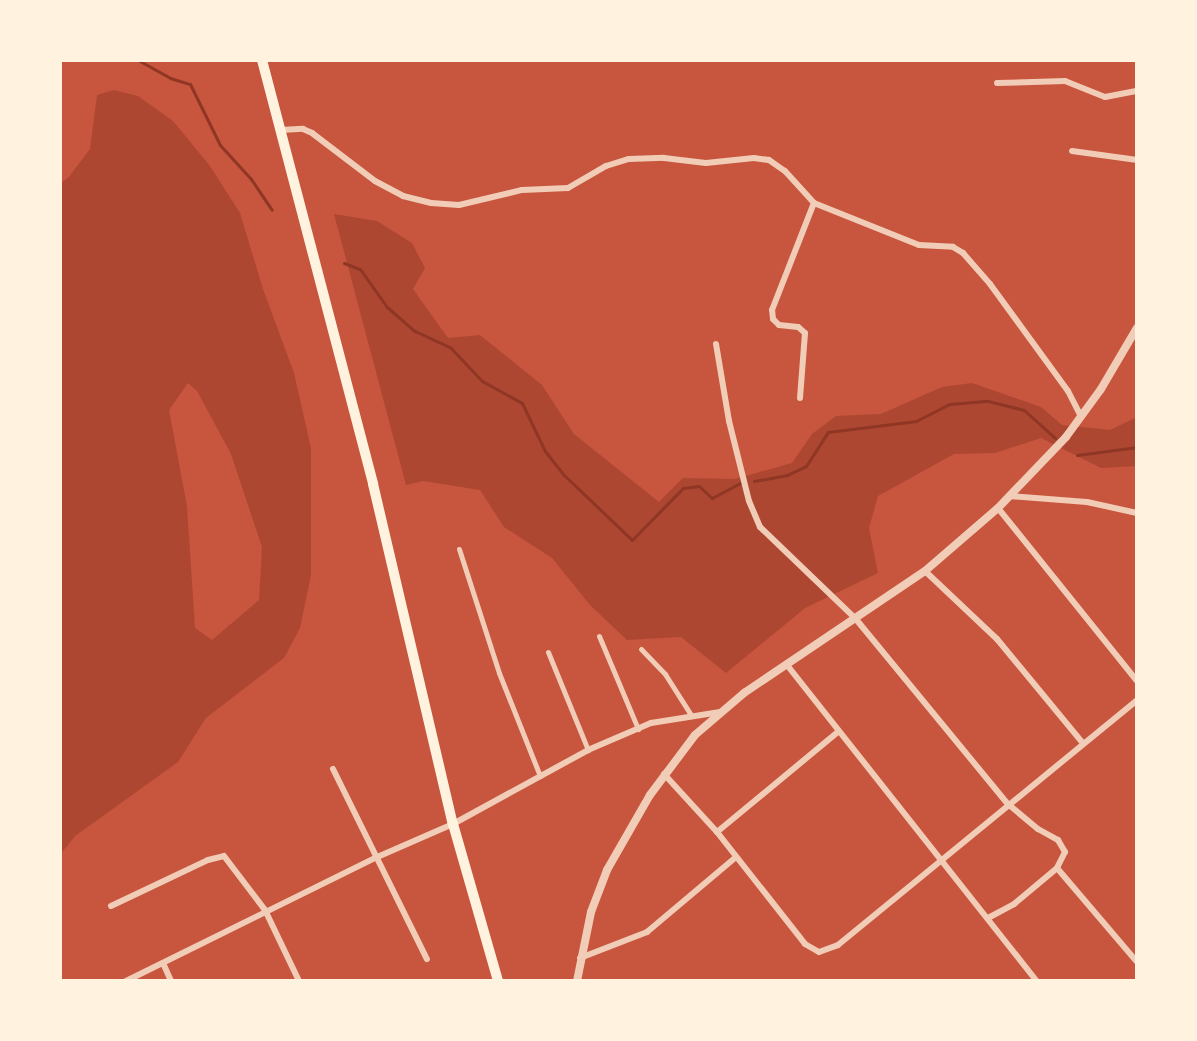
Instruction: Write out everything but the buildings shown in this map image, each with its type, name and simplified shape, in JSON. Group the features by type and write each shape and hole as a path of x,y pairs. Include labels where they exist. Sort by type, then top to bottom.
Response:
{"main road":[{"path":"262,60 398,584 453,824 498,981"}],"street":[{"path":"997,83 1065,81 1105,97 1137,91"},
{"path":"281,130 303,129 375,181 403,196 431,203 459,205 522,190 568,188 606,166 645,157 683,163 754,158 769,160 785,171 814,203 919,245 953,247 963,253 1042,355 1081,416"},
{"path":"1072,151 1137,160"},
{"path":"800,398 805,333 798,327 779,325 773,319 772,310 814,203"},
{"path":"577,981 591,912 607,870 664,774 695,735 720,712 925,571 998,508 1081,416 1137,328"},
{"path":"716,344 729,421 749,501 760,527 855,618 1008,804 1063,846 1065,852 1057,868 1014,904 988,918"},
{"path":"1009,496 1087,502 1137,513"},
{"path":"998,508 1137,681"},
{"path":"459,549 499,673 540,776"},
{"path":"925,571 997,639 1082,742"},
{"path":"599,636 638,729"},
{"path":"641,649 665,674 691,715"},
{"path":"548,652 588,750"},
{"path":"787,665 1037,981"},
{"path":"664,774 717,832 805,944 819,952 838,945 1137,700"},
{"path":"126,981 265,910 453,824 588,750 638,729 691,715 720,712"},
{"path":"717,832 838,732"},
{"path":"333,769 427,959"},
{"path":"111,906 208,860 224,856 265,910 299,981"},
{"path":"580,958 624,944 647,932 736,857"},
{"path":"1057,868 1137,962"},
{"path":"163,963 171,981"}],"shaded area":[{"path":"114,90 138,96 173,121 210,166 240,213 263,289 294,373 311,448 311,575 300,628 284,658 206,718 178,762 75,836 60,855 60,183 68,178 90,149 97,95","holes":["188,383 197,391 231,454 262,547 259,600 212,640 195,628 187,506 169,410"]},
{"path":"334,214 377,221 412,243 425,268 413,289 448,338 480,335 542,385 574,434 659,502 683,478 735,479 792,463 812,434 836,416 881,414 942,387 972,383 1041,407 1062,425 1110,430 1137,417 1137,466 1101,468 1041,438 995,453 954,454 878,496 869,528 878,573 805,608 726,673 681,637 627,640 590,605 552,558 504,527 480,490 423,481 406,485"}],"waterway":[{"path":"138,60 170,78 190,84 220,145 251,179 272,210"},
{"path":"344,263 360,269 387,307 415,331 450,347 482,381 522,403 545,451 564,475 632,540 683,488 699,486 712,498 740,483"},
{"path":"754,481 787,475 806,466 828,432 916,421 950,404 988,401 1024,410 1055,438"},
{"path":"1077,455 1137,447"}]}
